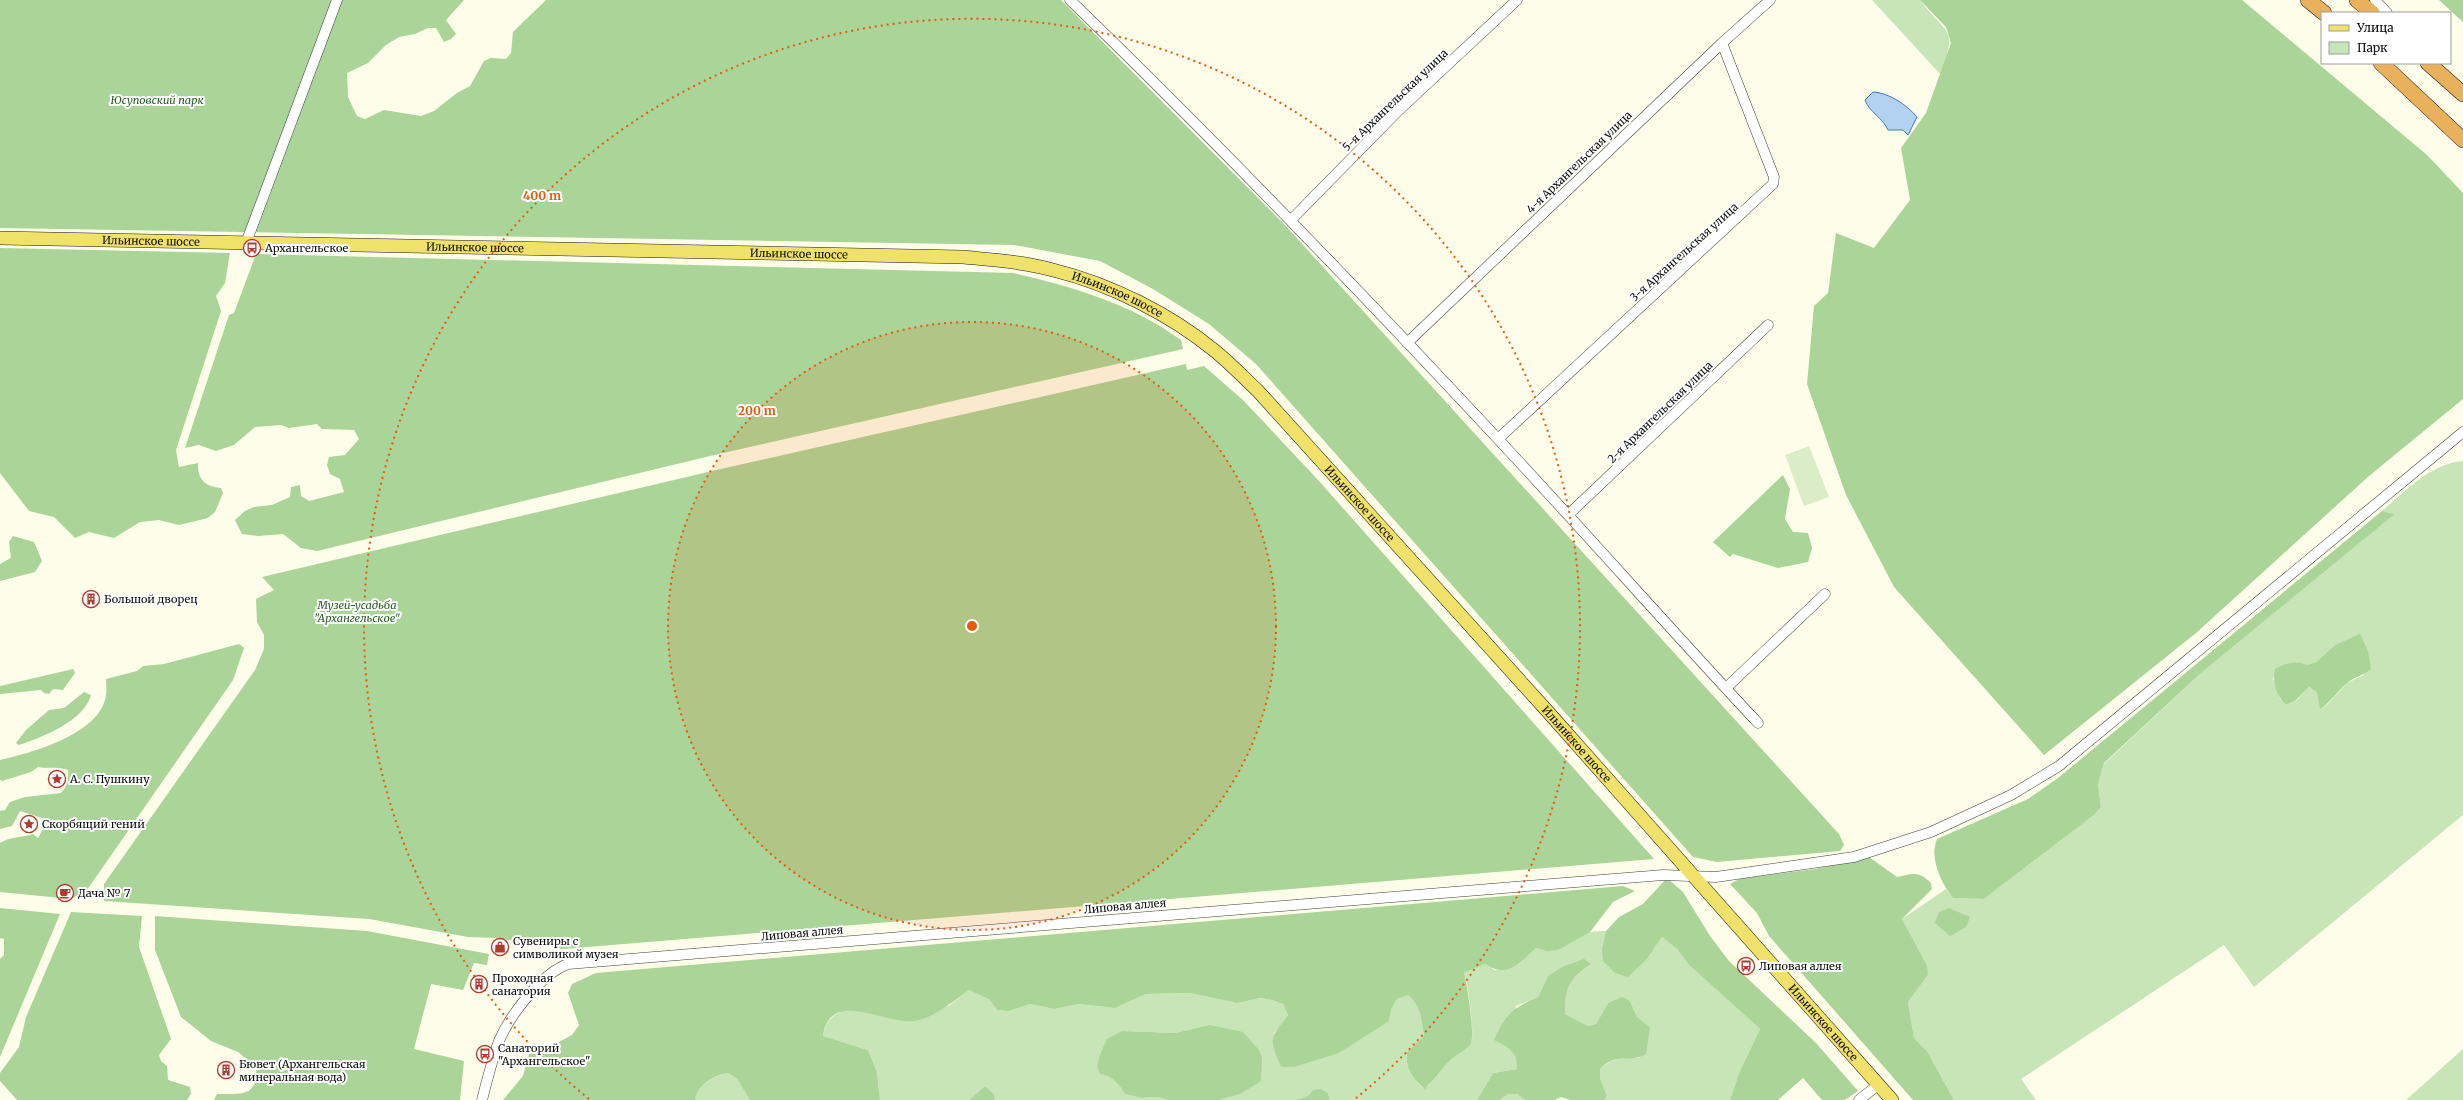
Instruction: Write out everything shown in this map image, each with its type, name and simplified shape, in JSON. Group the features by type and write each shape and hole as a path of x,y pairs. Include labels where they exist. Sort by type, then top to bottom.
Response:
{"highway":[{"path":"2308,0 2323,12"},
{"path":"2357,0 2371,12"},
{"path":"2382,64 2463,140"},
{"path":"2429,64 2459,90"}],"main road":[{"name":"Ильинское шоссе","path":"0,238 963,258 1014,262 1054,270 1123,295 1173,322 1215,351 1258,391 1549,713 1892,1100"}],"street":[{"path":"246,243 337,0"},
{"path":"1070,0 1177,104 1291,220 1498,439 1758,723"},
{"name":"5-я Архангельская улица","path":"1291,220 1399,110 1517,0"},
{"name":"4-я Архангельская улица","path":"1406,343 1722,42 1770,0"},
{"path":"2375,0 2386,12"},
{"name":"3-я Архангельская улица","path":"1498,439 1773,184 1774,177 1722,42"},
{"path":"2434,64 2459,90"},
{"name":"2-я Архангельская улица","path":"1568,515 1768,325"},
{"name":"Липовая аллея","path":"482,1100 500,1039 534,989 559,967 568,964 1663,875 1716,877 1854,857 1930,832 2030,785 2059,766 2463,432"},
{"path":"1726,688 1825,594"},
{"path":"1859,1100 1878,1085"}],"green space":[{"name":"Юсуповский парк","path":"0,0 464,0 446,20 456,34 451,39 444,42 436,28 428,28 415,34 399,37 386,45 368,63 347,73 348,97 357,116 365,119 384,110 421,116 434,111 457,93 470,86 484,61 491,58 506,59 511,53 513,32 546,0 1061,0 1283,223 1839,834 1844,845 1840,851 1717,862 1693,857 1256,364 1209,324 1153,289 1100,261 1014,245 0,228"},
{"path":"1872,0 1920,0 1947,32 1949,39 1949,47 1941,75"},
{"path":"1920,0 2242,0 2427,155 2463,193 2463,399 2369,476 2196,633 2044,755 1894,587 1846,495 1807,384 1814,306 1828,293 1836,233 1874,248 1910,200 1901,148 1926,113 1951,43 1946,27"},
{"path":"2439,0 2463,0 2463,22"},
{"path":"0,248 230,253 225,283 216,296 221,311 176,450 179,467 198,463 199,474 203,481 211,486 221,488 223,493 215,512 208,518 179,525 159,520 140,522 114,538 89,532 75,538 54,517 29,511 0,473"},
{"path":"256,254 1013,273 1079,290 1122,306 1162,327 1181,340 1183,349 710,456 317,551 301,548 283,534 258,536 242,534 235,520 245,511 254,507 272,505 290,497 291,487 300,485 301,496 309,501 344,492 340,479 330,474 327,465 329,457 345,455 359,439 354,430 322,429 317,424 289,428 281,425 255,427 234,445 216,451 199,445 185,448 229,315 234,313"},
{"name":"Музей-усадьба \"Архангельское\"","path":"1186,364 1187,370 1204,366 1244,401 1319,481 1654,859 563,949 496,938 468,937 369,919 104,901 104,884 255,670 264,649 264,635 257,622 256,599 274,590 262,577 712,471"},
{"path":"1809,446 1829,497 1804,506 1785,455"},
{"path":"2463,461 2463,815 2254,987 2224,945 2021,1079 2036,1100 1954,1100 1927,1051 1914,1038 1908,1002 1928,975 1902,919 1946,889 1953,898 1984,899 2094,815 2101,807 2098,785 2104,764 2201,673 2395,514 2382,511 2420,479 2440,467","holes":["2335,645 2364,675 2347,683 2328,704 2320,709 2318,692 2309,687 2296,701 2286,705 2280,699 2273,678 2316,662"]},
{"path":"1783,475 1790,489 1785,519 1793,532 1808,533 1812,548 1808,562 1778,568 1733,554 1730,557 1713,542"},
{"path":"2382,511 2395,514 2201,673 2104,763 2098,785 2101,807 2094,815 1984,899 1953,898 1944,885 1935,862 1934,854 1937,839 2028,799 2058,778"},
{"path":"13,536 34,542 42,561 35,572 0,581 0,564 11,558 9,542"},
{"path":"2360,634 2368,651 2371,669 2349,682 2320,709 2317,692 2309,687 2295,701 2286,705 2277,693 2274,679 2275,669 2291,663 2303,663 2307,665 2316,662 2335,645"},
{"path":"239,644 244,648 233,680 87,890 71,899 0,892 0,843 8,839 33,834 38,838 48,820 20,811 12,826 0,829 0,811 5,810 10,802 25,797 61,793 68,782 68,770 38,767 31,772 2,781 0,780 0,760 46,747 63,740 92,721 101,709 106,695 106,679 137,671 143,666 164,664"},
{"path":"73,669 75,673 63,690 53,689 49,694 44,693 41,690 0,694 0,686"},
{"path":"84,692 91,695 87,704 80,713 71,720 50,733 19,745 16,743 26,730 49,710 64,708"},
{"path":"1869,857 1897,877 1916,874 1923,876 1931,883 1932,889 1902,919 1927,966 1928,975 1908,1002 1914,1038 1927,1051 1954,1100 1913,1100 1769,936 1757,913 1730,884 1739,879 1815,869"},
{"path":"1667,878 1683,892 1710,936 1729,961 1816,1043 1858,1091 1845,1100 1822,1100 1803,1078 1778,1100 1730,1100 1739,1073 1760,1029 1689,965 1677,949 1662,937 1647,959 1628,977 1615,973 1603,961 1602,948 1606,931 1619,917 1643,904"},
{"path":"1623,886 1635,891 1613,902 1590,932 1558,950 1547,951 1536,948 1519,964 1513,967 1500,970 1485,964 1464,973 1469,998 1472,1030 1471,1043 1467,1048 1448,1062 1434,1080 1427,1086 1426,1090 1411,1074 1407,1064 1407,1052 1424,1036 1418,1008 1408,995 1397,999 1391,1009 1389,1021 1339,1053 1294,1067 1281,1067 1274,1050 1273,1039 1277,1029 1288,1015 1283,1004 1272,1000 1261,998 1237,1003 1190,993 1146,994 1115,1008 1079,1004 1054,1009 1030,1004 1009,1011 997,1010 990,1000 969,990 943,1009 921,1020 902,1021 860,1012 847,1011 836,1014 828,1021 823,1036 868,1050 877,1072 880,1100 750,1100 737,1079 728,1073 712,1078 703,1085 695,1100 503,1100 523,1076 529,1054 539,1047 551,1046 572,1035 579,1025 568,993 572,984 596,973"},
{"path":"0,908 60,914 0,1057 0,959 4,955 4,939 0,938"},
{"path":"1949,908 1970,917 1966,927 1950,936 1935,923 1939,912"},
{"path":"71,912 142,916 139,947 171,1039 159,1055 161,1061 167,1066 168,1080 190,1087 191,1094 187,1100 17,1100 0,1081 0,1073 19,1047 26,1017"},
{"path":"155,916 367,931 489,954 487,965 474,963 463,990 431,984 414,1049 464,1061 460,1100 214,1100 217,1094 241,1093 247,1092 251,1089 256,1077 256,1067 238,1052 211,1041 181,1017 155,950"},
{"path":"1606,931 1602,948 1647,959 1662,937 1677,949 1689,965 1760,1029 1739,1073 1730,1100 1604,1100 1607,1096 1600,1078 1600,1069 1608,1062 1613,1060 1639,1058 1650,1027 1637,1017 1630,1001 1608,1003 1596,1024 1588,1026 1565,1014 1566,996 1569,984 1577,975 1591,964 1548,976 1538,997 1516,1006 1510,1047 1517,1061 1517,1069 1493,1073 1477,1100 1330,1100 1328,1093 1313,1090 1308,1096 1296,1100 1219,1100 1240,1094 1209,1025 1175,1033 1122,1031 1108,1075 1115,1080 1125,1094 1141,1098 1158,1097 1168,1100 995,1100 994,1094 985,1086 969,1100 880,1100 877,1072 868,1050 823,1036 826,1026 830,1020 836,1014 844,1010 949,1006 969,990 990,1000 997,1010 1009,1011 1030,1004 1054,1009 1079,1004 1115,1008 1146,994 1190,993 1237,1003 1261,998 1283,1004 1288,1015 1273,1034 1339,1053 1378,1022 1392,1007 1397,999 1408,995 1418,1008 1424,1036 1407,1052 1407,1064 1413,1078 1426,1090 1427,1086 1434,1080 1448,1062 1467,1048 1471,1043 1472,1030 1470,1008 1464,973 1485,964 1495,970 1519,964 1536,948 1553,950 1565,946 1582,935 1590,932"},
{"path":"1584,959 1591,964 1577,975 1570,984 1566,996 1565,1014 1588,1026 1596,1024 1608,1003 1622,997 1630,1001 1637,1017 1650,1027 1646,1054 1640,1057 1612,1060 1600,1069 1600,1078 1607,1096 1604,1100 1570,1100 1561,1097 1555,1100 1525,1100 1517,1094 1508,1094 1500,1100 1477,1100 1493,1073 1517,1069 1516,1058 1511,1050 1494,1040 1506,1018 1522,1005 1538,997 1548,976 1562,967"},
{"path":"1209,1025 1243,1032 1259,1050 1262,1057 1261,1081 1240,1094 1219,1100 1168,1100 1158,1097 1141,1098 1125,1094 1112,1078 1100,1074 1097,1066 1107,1039 1122,1031 1175,1033"},
{"path":"2463,1049 2463,1100 2406,1100"},
{"path":"728,1073 737,1079 750,1100 695,1100 703,1085 712,1078"},
{"path":"985,1086 994,1094 995,1100 969,1100"},
{"path":"1321,1089 1328,1093 1330,1100 1296,1100 1308,1096 1313,1090"},
{"path":"1508,1094 1517,1094 1525,1100 1500,1100"}],"water":[{"path":"1873,92 1885,94 1897,100 1917,117 1908,135 1903,130 1888,130 1870,108 1865,100"}],"place":[{"name":"Архангельское","path":"252,248"},
{"name":"Большой дворец","path":"91,599"},
{"name":"А. С. Пушкину","path":"57,779"},
{"name":"Скорбящий гений","path":"29,824"},
{"name":"Дача № 7","path":"65,893"},
{"name":"Сувениры с символикой музея","path":"500,947"},
{"name":"Липовая аллея","path":"1746,966"},
{"name":"Проходная санатория","path":"479,984"},
{"name":"Санаторий \"Архангельское\"","path":"485,1054"},
{"name":"Бювет (Архангельская минеральная вода)","path":"226,1070"}]}
